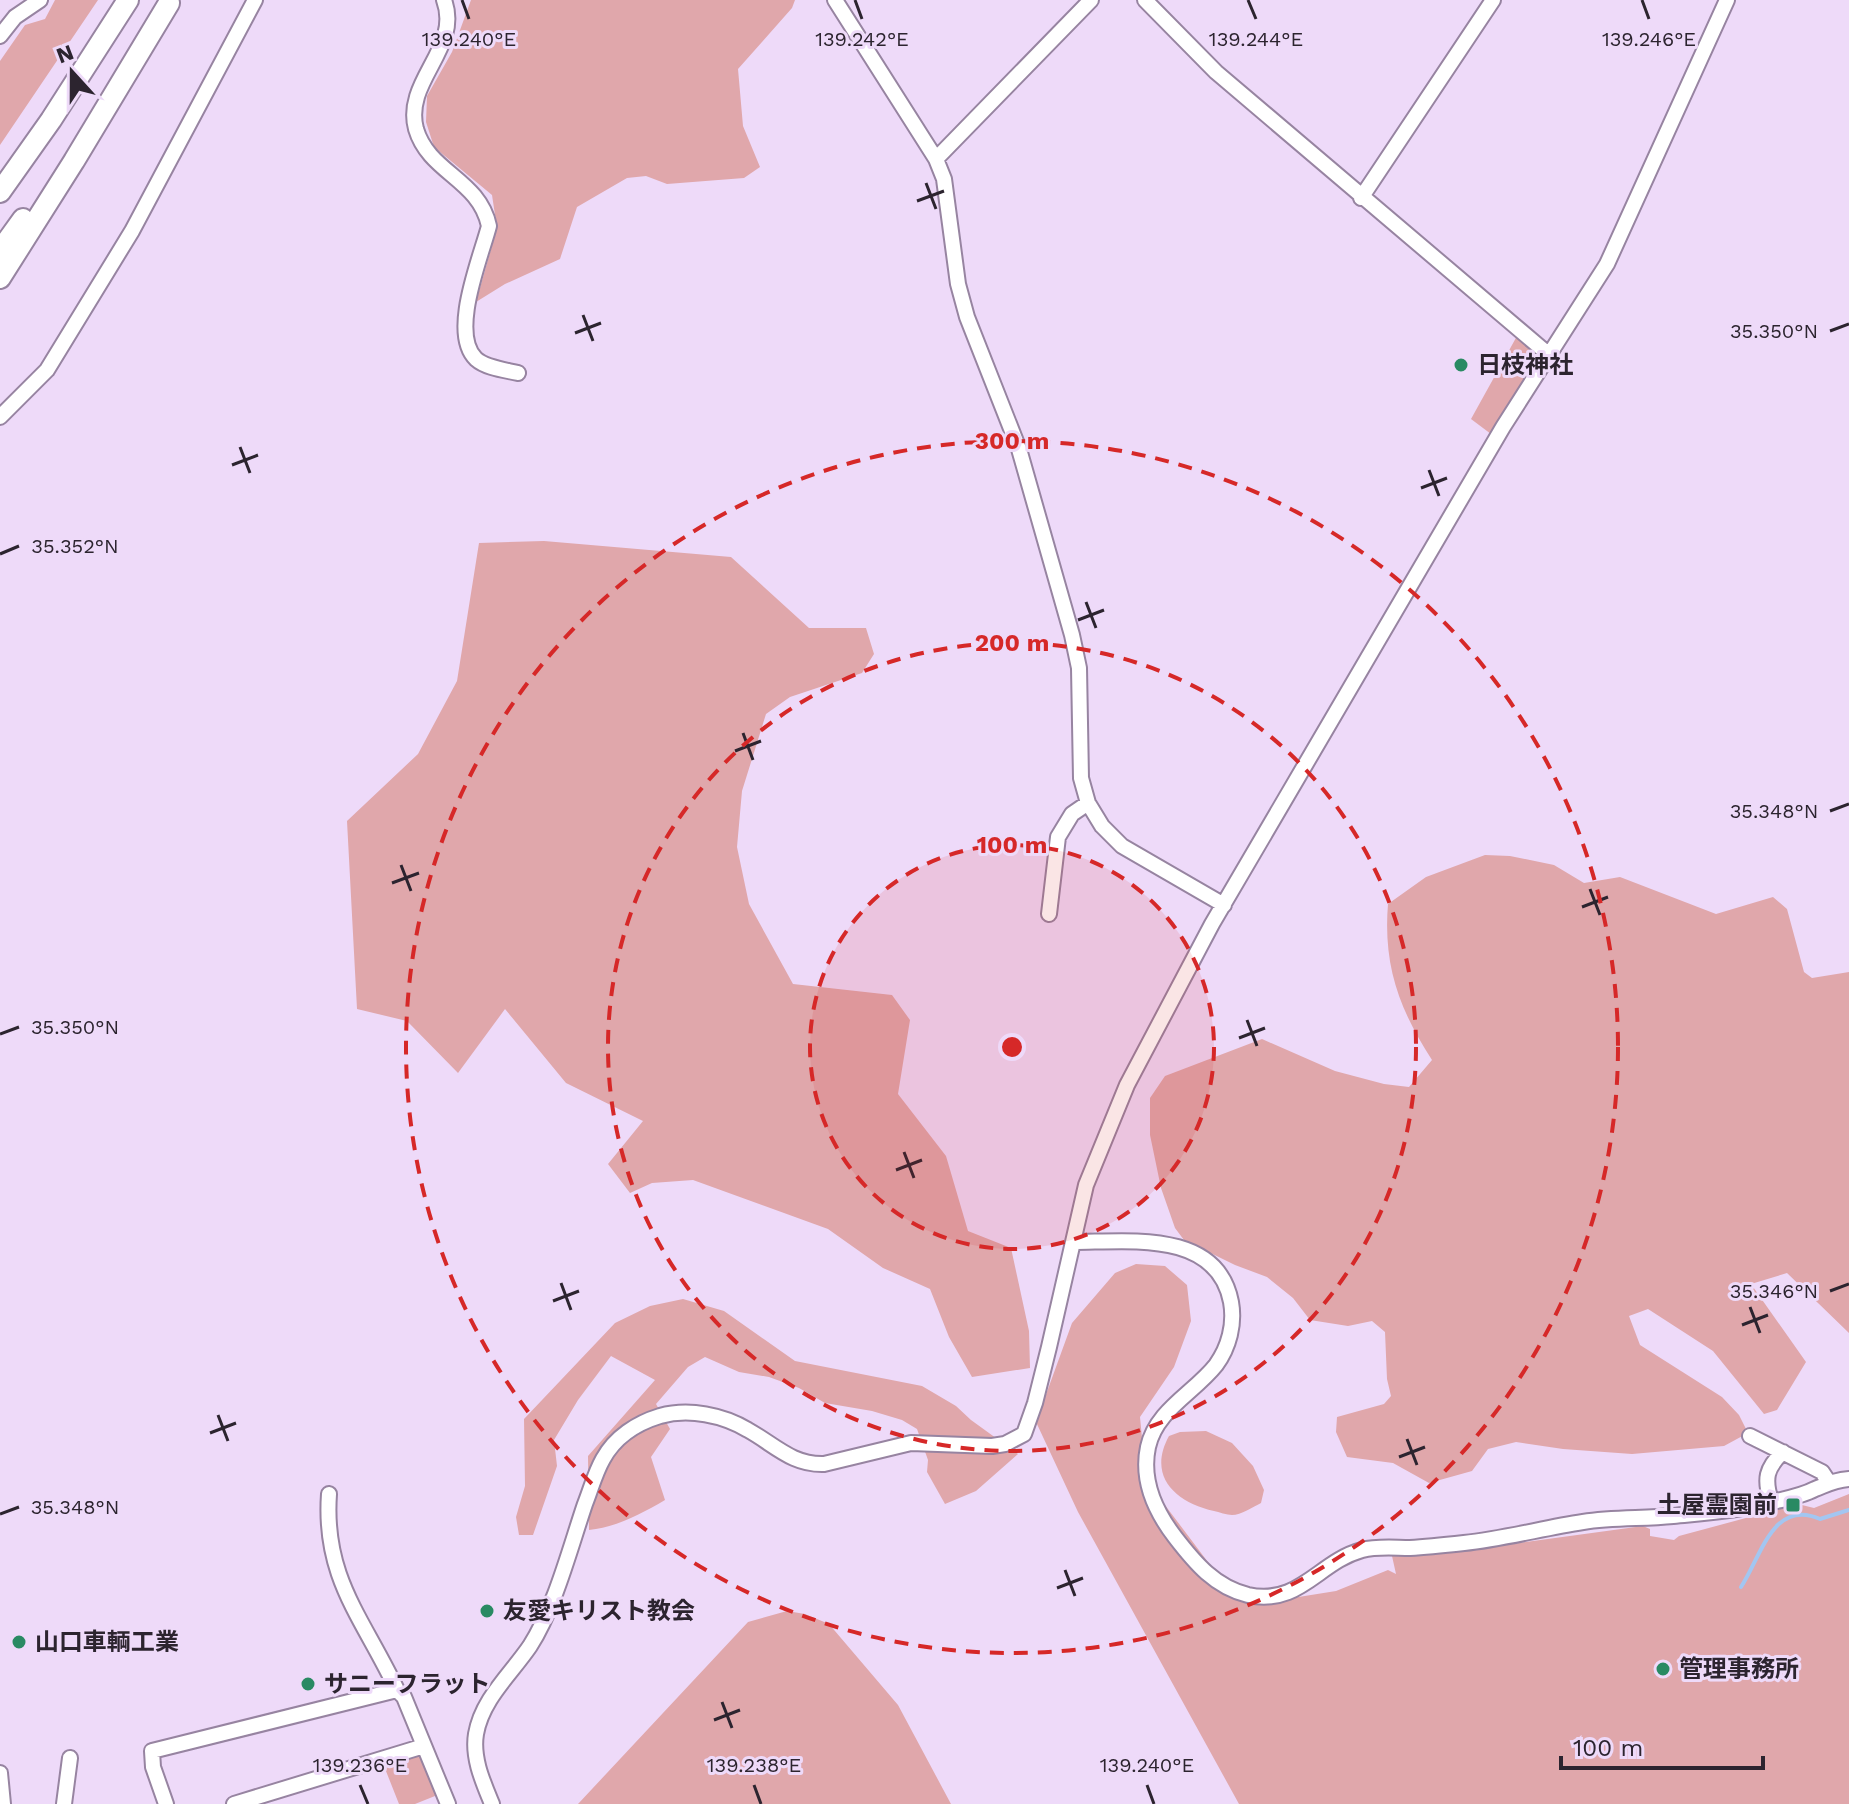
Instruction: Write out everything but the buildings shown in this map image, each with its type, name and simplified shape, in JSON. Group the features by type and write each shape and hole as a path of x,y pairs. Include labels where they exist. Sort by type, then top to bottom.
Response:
{"highway":[{"path":"0,192 51,120 128,0"},
{"path":"0,251 66,159 170,2"},
{"path":"0,278 170,2"},
{"path":"0,175 51,120"}],"street":[{"path":"0,36 15,17 40,0"},
{"path":"0,417 47,370 132,231 255,0"},
{"path":"444,0 449,13 448,30 416,99 416,128 429,155 478,198 487,216 489,226 464,321 465,338 475,359 518,373"},
{"path":"835,0 936,159 944,179 961,295 1019,449 1072,635 1079,668 1081,778 1088,803 1102,826 1122,846 1224,905"},
{"path":"936,159 1091,0"},
{"path":"1145,0 1216,72 1548,354"},
{"path":"1361,198 1493,0"},
{"path":"492,1804 476,1757 480,1718 495,1692 531,1644 556,1588 604,1457 614,1444 644,1421 684,1413 728,1420 797,1462 812,1465 911,1443 967,1446 1005,1444 1024,1434 1035,1403 1086,1185 1127,1085 1224,905 1548,354 1607,264 1727,0"},
{"path":"1049,914 1058,837 1072,814 1088,803"},
{"path":"1073,1242 1156,1242 1183,1247 1212,1266 1227,1289 1232,1317 1228,1342 1207,1376 1159,1422 1148,1448 1146,1468 1147,1485 1153,1502 1174,1536 1211,1578 1232,1590 1250,1595 1281,1595 1303,1587 1344,1556 1365,1549 1469,1542 1586,1522 1670,1516 1771,1501 1815,1490 1828,1481 1849,1479"},
{"path":"1750,1436 1822,1472 1828,1481"},
{"path":"1771,1501 1766,1476 1770,1464 1783,1452"},
{"path":"329,1494 327,1516 339,1579 397,1690 404,1697 442,1802"},
{"path":"166,1804 153,1767 152,1751 397,1690"},
{"path":"234,1804 424,1746"},
{"path":"64,1804 70,1758"},
{"path":"0,1773 3,1804"}],"shaded area":[{"path":"55,0 98,0 0,145 0,61 25,25 45,19"},
{"path":"471,0 795,0 792,8 738,69 743,126 760,167 744,178 667,184 646,176 627,178 577,207 560,259 505,284 476,302 497,228 492,195 434,147 426,122 427,96 452,52"},
{"path":"1517,336 1534,348 1536,359 1491,434 1471,419"},
{"path":"544,541 731,557 809,628 866,628 874,654 862,673 790,697 766,714 742,791 737,847 749,904 793,984 892,995 910,1020 898,1094 946,1156 968,1231 1011,1248 1029,1331 1030,1368 972,1377 949,1337 930,1289 883,1268 828,1229 693,1180 652,1183 630,1193 608,1164 643,1121 566,1083 505,1009 458,1073 407,1021 357,1009 347,821 418,754 457,681 479,543"},
{"path":"1485,855 1510,856 1554,865 1584,883 1620,877 1716,914 1773,897 1787,909 1804,972 1812,978 1849,972 1849,1333 1787,1273 1751,1284 1806,1362 1777,1410 1764,1414 1713,1351 1648,1309 1629,1316 1640,1345 1722,1397 1739,1415 1748,1433 1724,1446 1632,1454 1516,1442 1488,1449 1472,1471 1429,1483 1393,1463 1347,1457 1336,1432 1337,1417 1384,1404 1391,1396 1385,1332 1372,1321 1348,1326 1310,1320 1293,1298 1267,1277 1184,1240 1175,1228 1161,1188 1150,1135 1150,1098 1165,1076 1262,1039 1335,1071 1409,1087 1432,1060 1410,1023 1396,986 1388,947 1388,904 1426,877"},
{"path":"1136,1264 1165,1266 1187,1285 1191,1321 1174,1367 1140,1417 1146,1480 1229,1590 1286,1599 1336,1591 1388,1570 1396,1574 1392,1556 1483,1548 1643,1526 1650,1529 1650,1536 1674,1540 1679,1536 1798,1504 1814,1508 1849,1494 1849,1804 1239,1804 1078,1512 1036,1422 1072,1323 1115,1273"},
{"path":"683,1299 724,1311 795,1361 922,1386 956,1406 1018,1454 976,1491 945,1504 927,1472 928,1460 917,1429 902,1420 872,1411 825,1403 799,1388 769,1377 739,1372 705,1357 688,1367 656,1404 670,1429 651,1457 665,1500 619,1523 589,1530 588,1456 655,1380 611,1356 578,1400 554,1440 557,1466 533,1535 519,1535 516,1517 525,1486 524,1419 615,1323 650,1306"},
{"path":"1206,1431 1232,1443 1253,1466 1264,1490 1261,1503 1239,1514 1228,1515 1187,1501 1169,1485 1161,1463 1169,1436 1180,1432"},
{"path":"787,1611 805,1614 829,1624 898,1705 951,1804 578,1804 748,1622"},
{"path":"415,1751 422,1755 438,1789 435,1796 415,1804 399,1804 382,1761"}],"waterway":[{"path":"1741,1587 1762,1547 1780,1523 1791,1517 1804,1515 1820,1519 1849,1510"}],"place":[{"name":"日枝神社","path":"1461,365"},
{"name":"土屋霊園前","path":"1793,1505"},
{"name":"友愛キリスト教会","path":"487,1611"},
{"name":"山口車輌工業","path":"19,1642"},
{"name":"管理事務所","path":"1663,1669"},
{"name":"サニーフラット","path":"308,1684"}]}
